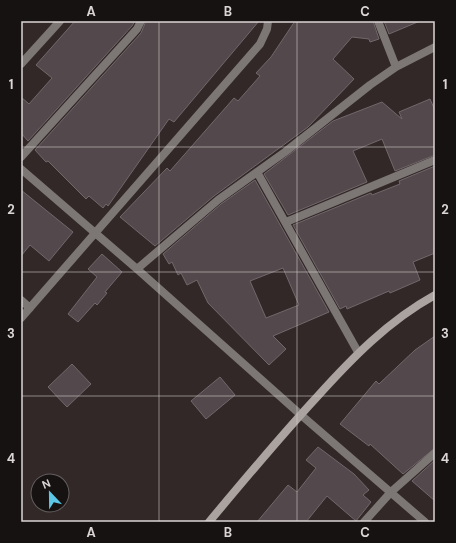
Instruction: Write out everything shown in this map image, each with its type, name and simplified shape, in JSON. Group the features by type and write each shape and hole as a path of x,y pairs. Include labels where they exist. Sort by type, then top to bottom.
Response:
{"street":[{"path":"21,64 60,21"},
{"path":"21,157 137,29 141,21"},
{"path":"21,318 260,44 267,29 268,21"},
{"path":"378,21 396,68"},
{"path":"137,269 218,200 285,152 370,85 396,68 435,47"},
{"path":"286,222 435,160"},
{"path":"21,169 137,269 300,415 426,522"},
{"path":"257,172 358,352"},
{"path":"209,522 300,415 358,352 414,307 435,295"},
{"path":"21,300 30,308"},
{"path":"364,522 392,492 435,454"}],"building":[{"path":"75,21 135,21 28,141 21,133 21,97 29,104 52,78 36,65"},
{"path":"146,21 259,21 174,122 169,119 108,206 106,204 103,208 89,196 86,199 35,150 141,33"},
{"path":"295,21 373,21 379,39 370,42 369,39 352,37 333,59 354,79 308,127 214,196 155,246 120,217 167,168 170,171 234,98 238,101 260,76 256,73 271,57"},
{"path":"384,21 420,21 389,34"},
{"path":"430,99 435,110 435,155 395,171 382,139 353,151 367,182 288,215 264,174 333,121 382,102 402,119 399,112"},
{"path":"435,166 435,253 413,262 420,280 390,293 389,291 347,309 346,306 340,309 293,225 371,193 372,195 400,184 399,181"},
{"path":"255,180 329,312 273,336 286,349 269,365 208,303 197,280 187,285 181,273 178,275 172,262 169,264 163,254 221,204","holes":["283,268 299,305 266,318 250,281"]},
{"path":"21,190 73,232 49,261 30,245 21,256"},
{"path":"102,254 122,272 105,292 107,293 97,305 95,303 78,322 68,314 97,277 88,269"},
{"path":"435,336 435,448 403,474 370,444 369,446 340,424 376,381 379,384 415,350"},
{"path":"72,364 91,384 67,407 48,387"},
{"path":"220,377 235,395 206,419 191,401"},
{"path":"318,447 354,474 369,490 363,495 371,502 356,521 327,496 306,522 257,522 288,485 297,492 316,468 306,460"},
{"path":"435,460 435,501 412,481"}]}
